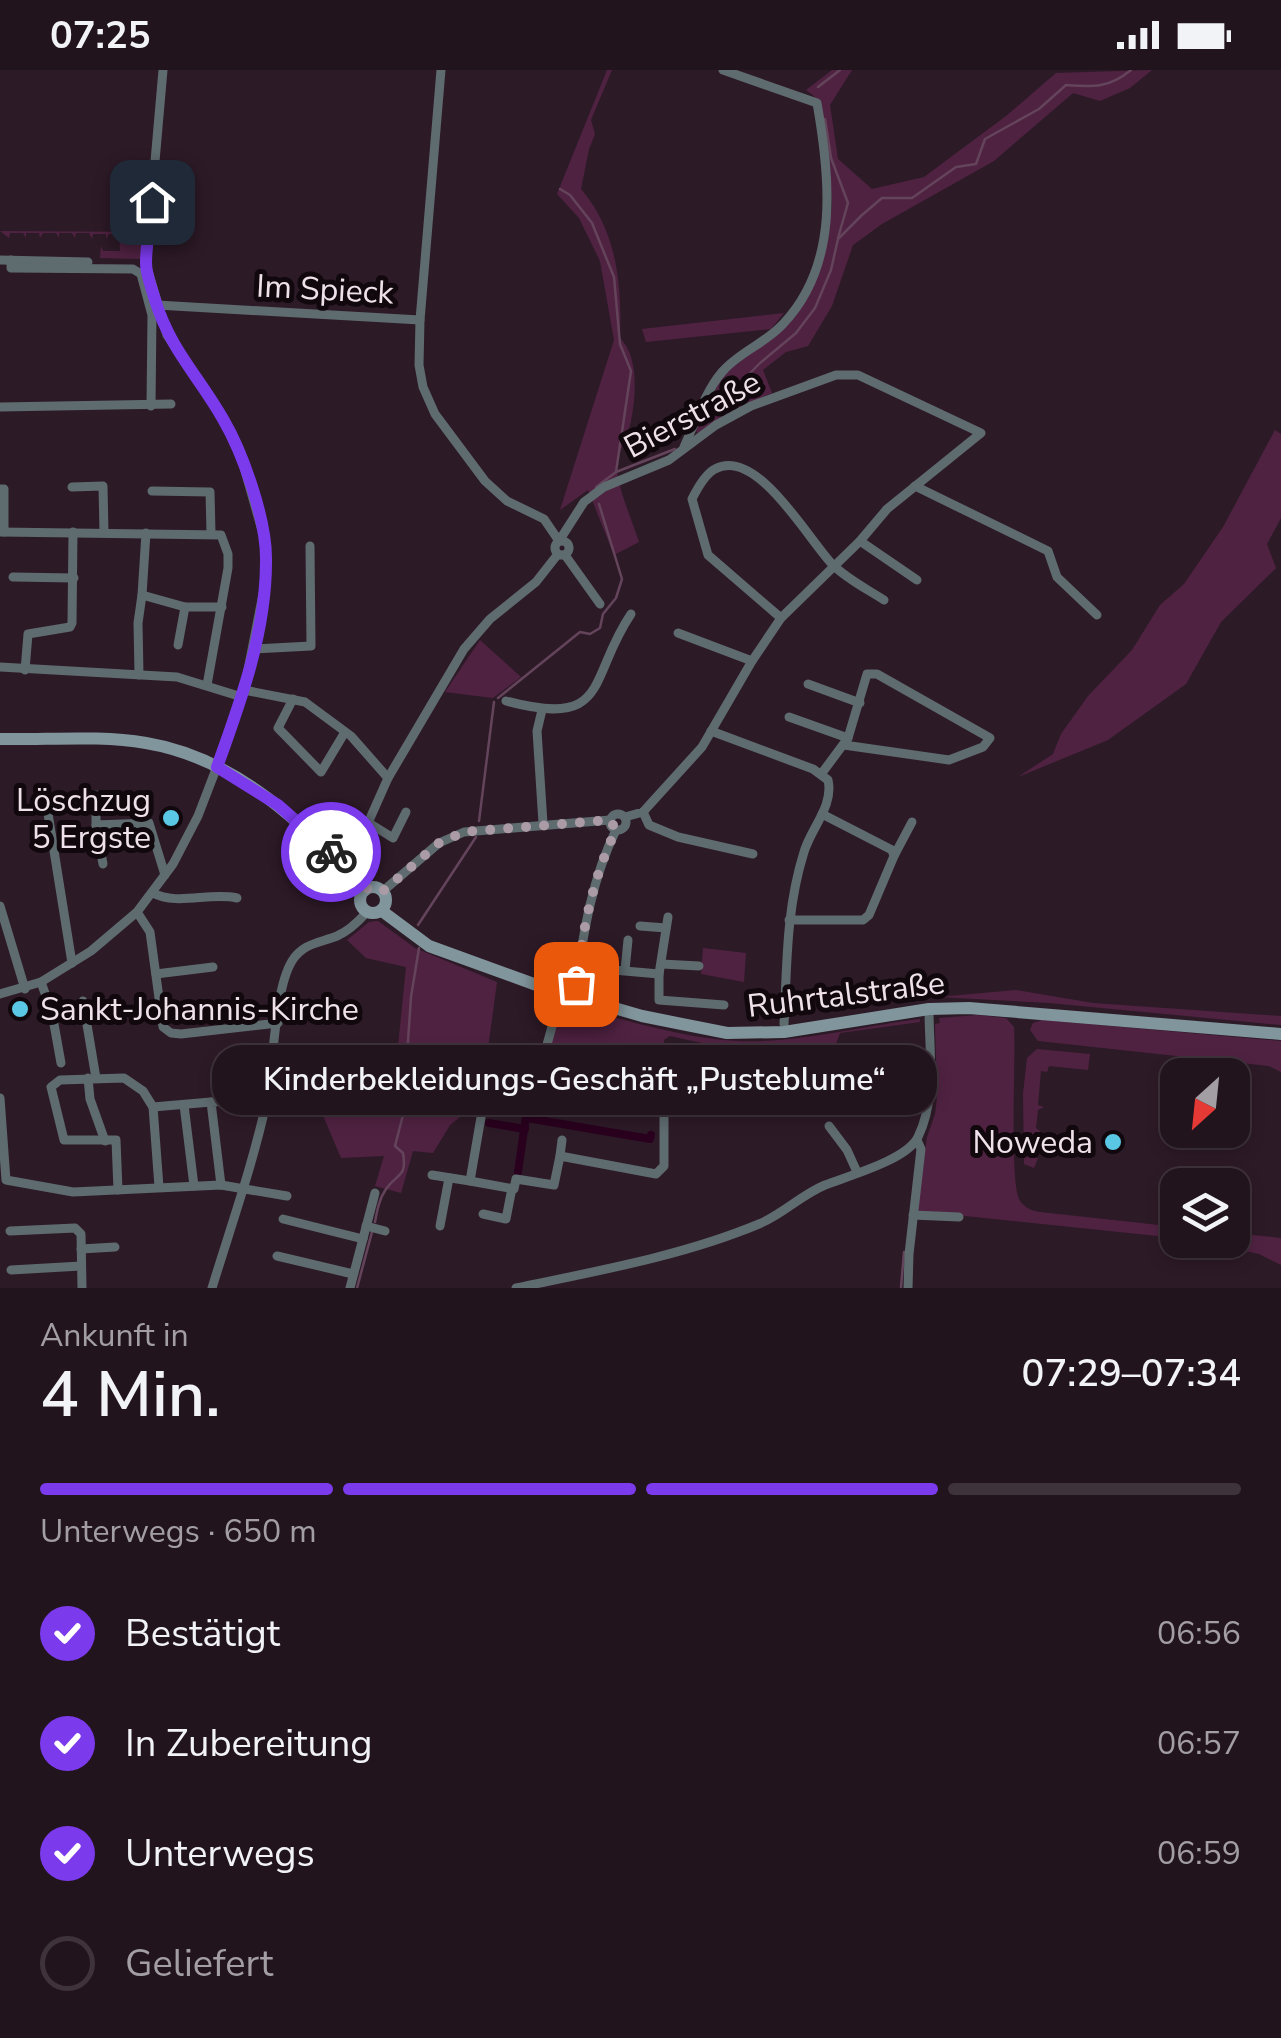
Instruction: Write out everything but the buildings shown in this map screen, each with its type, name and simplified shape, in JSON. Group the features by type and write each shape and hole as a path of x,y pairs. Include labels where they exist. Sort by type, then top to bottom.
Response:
{"main road":[{"path":"0,739 146,743 182,751 217,767 278,805 318,839 364,890"},
{"path":"370,887 383,891 386,904 374,912 360,904 364,890 370,887"},
{"name":"Ruhrtalstraße","path":"374,912 430,946 561,994 727,1034 752,1035 930,1009 970,1008 1281,1034"}],"street":[{"path":"0,994 41,982 72,962 137,912 166,875 190,834 243,693 265,584 266,556 258,512 242,460 224,420 167,335 146,264 163,70"},
{"name":"Im Spieck","path":"157,305 420,320 440,70"},
{"path":"682,450 721,373 782,325 804,293 821,253 829,206 826,157 816,104 723,70"},
{"path":"5,260 63,268 133,269 141,274 152,315 151,406"},
{"path":"35,265 146,264"},
{"path":"420,320 419,365 423,387 435,414 484,481 507,500 544,519 559,542 555,548 600,604"},
{"name":"Bierstraße","path":"559,542 584,502 604,487 669,460 751,406 845,372 980,433 915,486"},
{"path":"0,407 171,404"},
{"path":"781,618 708,556 692,499 711,470 728,465 761,478 834,566 884,600"},
{"path":"72,487 104,486 104,532"},
{"path":"383,891 455,834 486,828 610,820 615,814 625,817 643,812 702,747 781,618 915,486 1048,551 1057,577 1097,614"},
{"path":"0,489 4,489 2,532 216,534"},
{"path":"152,491 210,492 216,534 228,560 207,684"},
{"path":"25,670 28,634 70,626 73,532"},
{"path":"139,675 138,623 146,533"},
{"path":"860,541 917,580"},
{"path":"253,649 311,646 310,546"},
{"path":"347,870 388,778 464,648 562,555"},
{"path":"13,577 74,578"},
{"path":"142,595 185,607 222,607"},
{"path":"178,645 185,607"},
{"path":"506,700 542,710 567,709 597,688 619,632 632,614"},
{"path":"678,633 752,661"},
{"path":"0,667 177,676 243,693 305,702 369,754 388,778"},
{"path":"789,717 846,742 949,760 982,747 990,738 877,674 867,674 846,742 822,773"},
{"path":"808,684 860,702"},
{"path":"293,699 278,728 321,772 344,732"},
{"path":"542,710 537,731 543,823"},
{"path":"711,731 822,773 830,788 805,846 789,920 784,1024"},
{"path":"72,962 50,800 96,795 102,864"},
{"path":"369,823 393,838 406,812"},
{"path":"643,812 649,825 678,837 754,854"},
{"path":"822,814 892,850 894,856"},
{"path":"616,830 624,828 625,817"},
{"path":"610,820 616,830"},
{"path":"789,920 863,920 869,915 912,822"},
{"path":"96,825 149,823 166,875"},
{"path":"576,984 589,904 616,830"},
{"path":"152,892 174,898 220,894 236,898"},
{"path":"0,906 25,989"},
{"path":"137,912 148,924 162,1026 171,1033 278,1023"},
{"path":"212,1288 245,1190 266,1100 280,992 292,959 313,942 330,939 374,912"},
{"path":"640,926 667,923 658,1000 724,1005"},
{"path":"625,970 628,940"},
{"path":"578,967 625,970 699,966"},
{"path":"156,974 213,967"},
{"path":"41,982 62,1063"},
{"path":"560,1156 656,1174 664,1166 666,1137 660,1104 548,1084 540,1070 561,994"},
{"path":"83,1001 92,1078 90,1099 105,1140"},
{"path":"516,1288 589,1274 750,1228 814,1190 895,1157 917,1140 928,1107 930,1009"},
{"path":"470,1181 490,1065 497,1061 540,1070"},
{"path":"856,1072 929,1068"},
{"path":"118,1190 116,1140 64,1140 51,1086 60,1080 124,1078 133,1082 153,1106 159,1187"},
{"path":"660,1104 672,1084 764,1090"},
{"path":"0,1098 6,1180 53,1190 221,1185 287,1196"},
{"path":"153,1106 266,1100"},
{"path":"211,1102 221,1185"},
{"path":"184,1105 194,1186"},
{"path":"828,1126 847,1150 857,1172"},
{"path":"484,1214 506,1219 516,1179 554,1185 562,1140"},
{"path":"908,1288 921,1148 917,1140"},
{"path":"432,1175 512,1188"},
{"path":"440,1226 449,1178"},
{"path":"350,1288 362,1238 374,1228 375,1194"},
{"path":"913,1215 959,1217"},
{"path":"283,1219 362,1238"},
{"path":"10,1231 75,1228 81,1234 82,1288"},
{"path":"81,1248 115,1246"},
{"path":"277,1256 353,1274"},
{"path":"11,1270 81,1266"},
{"path":"589,1274 589,1288"}],"shaded area":[{"path":"607,70 612,70 591,120 595,134 581,189 610,241 620,298 620,338 630,355 634,377 631,421 617,474 639,542 614,555 588,490 560,510 614,340 600,261 579,218 557,194"},
{"path":"832,70 852,70 830,105 838,159 872,189 924,177 1056,73 1152,70 1130,88 1100,101 1073,93 994,161 882,224 853,245 832,306 808,346 786,352 763,370 772,393 733,410 698,434 695,429 723,375 785,327 822,255 832,208 830,168 820,113 814,96 806,90"},
{"path":"0,231 148,232 143,258 138,259 100,258 101,246 103,251 120,251 119,234 109,234 106,239 106,234 93,234 92,239 89,233 76,233 75,238 72,233 59,233 59,238 56,233 43,233 40,238 39,233 26,233 26,238 23,233 10,233 9,238"},
{"path":"784,313 771,329 646,342 642,329"},
{"path":"1275,430 1281,434 1281,518 1267,544 1276,568 1221,622 1186,684 1108,740 1018,777 1053,754 1061,734 1088,696 1132,650 1160,605 1184,584 1223,527"},
{"path":"480,640 521,677 493,698 445,692"},
{"path":"378,921 415,948 497,982 481,1100 450,1125 433,1153 413,1151 401,1193 375,1186 384,1156 341,1158 311,1087 394,1086 406,967 366,958 347,940 369,922"},
{"path":"703,948 746,953 744,982 701,974"},
{"path":"1016,990 1093,1003 1281,1016 1281,1025 1049,1003 938,997"},
{"path":"564,1004 672,1032 737,1041 781,1040 920,1022 840,1033 835,1047 831,1043 761,1052 670,1036 664,1040 666,1068 548,1052"},
{"path":"939,1018 1006,1018 1014,1027 1015,1171 1022,1203 1040,1212 1160,1225 1160,1236 917,1211 937,1097 935,1024 940,1023"},
{"path":"1042,1020 1281,1041 1281,1072 1250,1064 1250,1058 1195,1058 1038,1041 1030,1030 1033,1023"},
{"path":"1037,1049 1090,1054 1088,1070 1049,1066 1047,1072 1041,1071 1038,1105 1044,1107 1038,1110 1036,1128 1041,1132 1035,1132 1033,1157 1038,1158 1034,1168 1024,1164 1023,1094 1027,1058"},
{"path":"1250,1235 1281,1238 1281,1265 1250,1252"}],"waterway":[{"path":"818,87 840,70"},
{"path":"707,423 760,363 796,333 815,308 831,270 838,239 882,198 912,198 956,167 976,164 985,139 1039,109 1066,85 1101,85 1131,70"},
{"path":"825,119 831,158 848,203 838,238"},
{"path":"560,189 570,195 592,223 614,277 620,344 631,371 616,472"},
{"path":"596,487 616,472 675,449"},
{"path":"498,698 580,632 590,634 600,628 603,614 616,598 622,579 599,504"},
{"path":"479,821 494,702"},
{"path":"418,925 476,837"},
{"path":"375,1222 384,1193 404,1167 403,1153 395,1146 403,1115 411,997 419,948"},
{"path":"518,1172 531,1081"},
{"path":"527,1118 650,1139 651,1135"},
{"path":"489,1123 525,1129"},
{"path":"357,1288 372,1232"},
{"path":"901,1287 904,1252"}],"way so far":[{"path":"331,852 364,890 370,887 383,891 455,834 486,828 610,820 616,830 589,904 576,984"}],"place":[{"name":"Löschzug 5 Ergste","path":"171,818"},
{"name":"Kinderbekleidungs-Geschäft „Pusteblume“","path":"576,984"},
{"name":"Sankt-Johannis-Kirche","path":"20,1009"},
{"name":"Noweda","path":"1113,1142"}],"route":[{"path":"152,202 146,264 158,314 180,356 224,420 242,460 265,540 265,584 253,649 244,690 217,767 278,805 331,852"}]}
